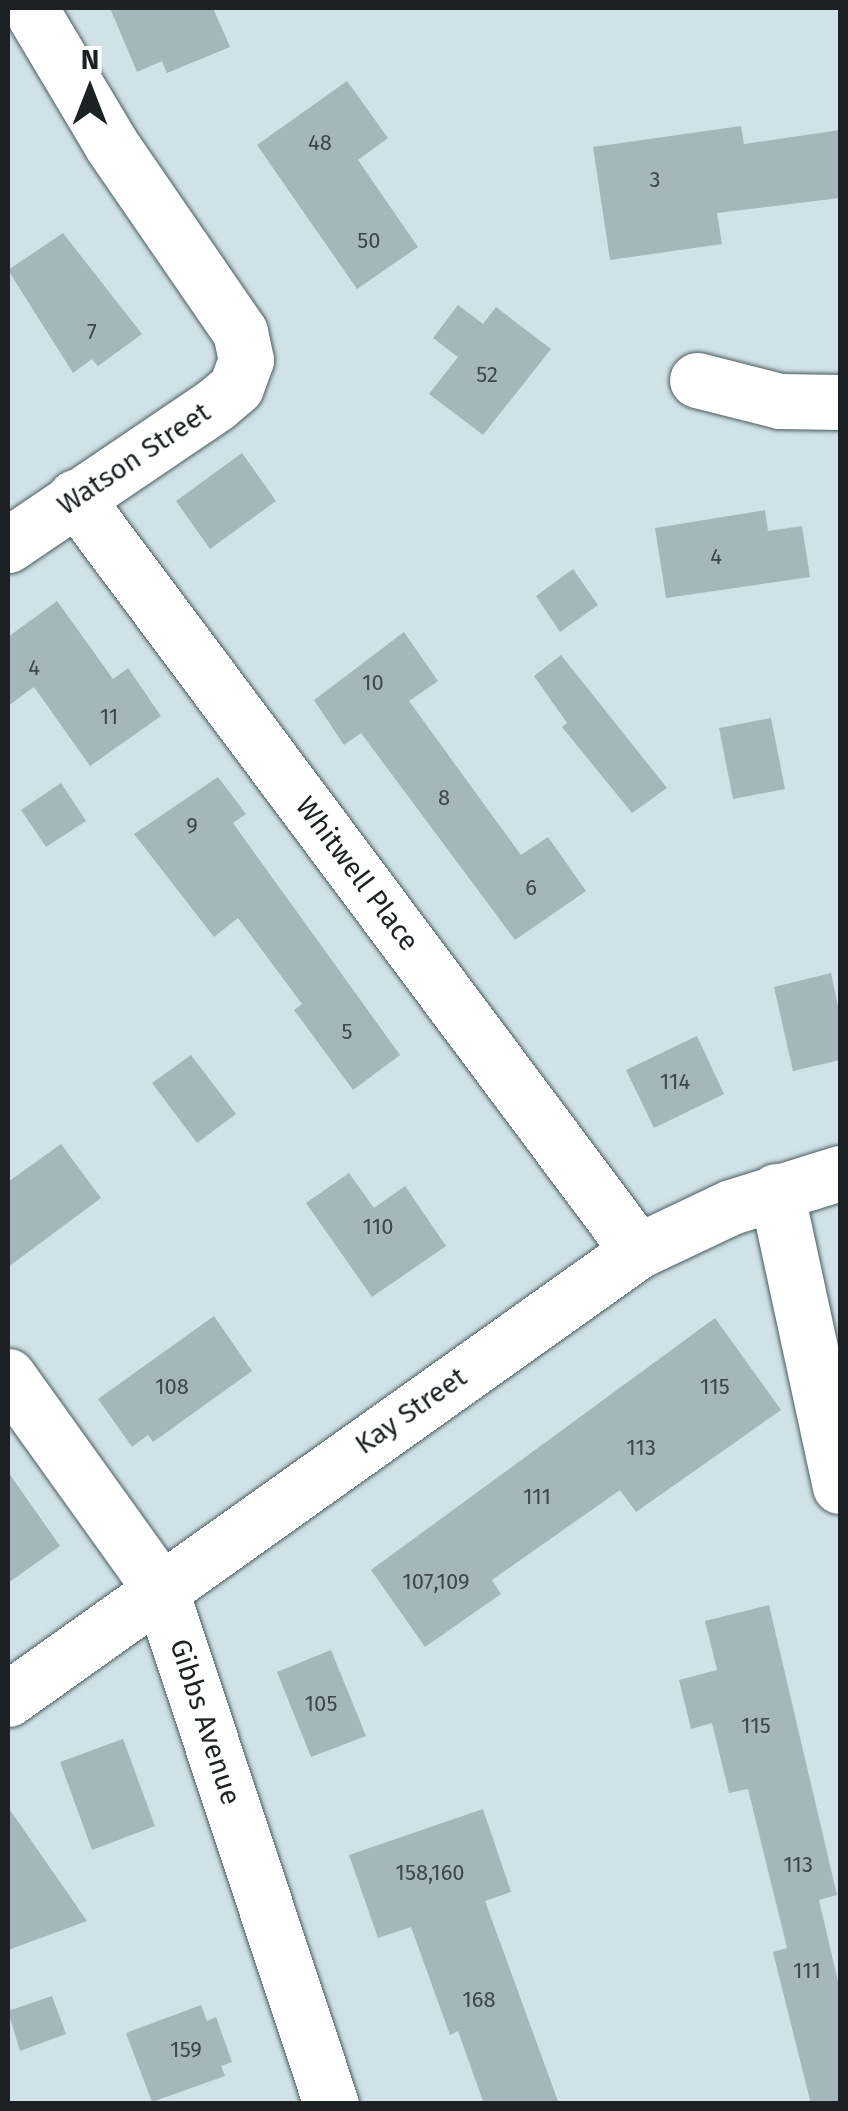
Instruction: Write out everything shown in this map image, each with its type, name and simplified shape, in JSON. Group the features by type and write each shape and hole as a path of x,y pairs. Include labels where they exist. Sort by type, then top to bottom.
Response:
{"street":[{"name":"Watson Street","path":"8,545 216,404 236,388 246,360 240,332 111,144 30,8"},
{"path":"697,380 780,401 840,402"},
{"name":"Whitwell Place","path":"75,497 638,1251"},
{"name":"Kay Street","path":"8,1699 638,1251 776,1190 840,1173"},
{"path":"776,1190 840,1486"},
{"name":"Gibbs Avenue","path":"8,1376 160,1588 331,2104"}],"building":[{"path":"110,8 213,8 230,47 167,73 162,61 137,72"},
{"path":"347,81 388,138 358,160 418,247 357,289 257,145"},
{"path":"741,126 744,144 840,130 840,198 717,213 722,244 610,260 593,147"},
{"path":"63,233 142,334 98,366 92,359 73,373 8,270"},
{"path":"458,305 483,324 496,307 551,349 483,435 429,394 458,357 433,338"},
{"path":"242,453 276,501 210,549 176,501"},
{"path":"765,510 768,531 802,526 810,577 666,598 655,528"},
{"path":"573,569 598,605 560,632 536,596"},
{"path":"57,601 113,679 128,668 161,716 90,766 34,687 8,706 8,637"},
{"path":"404,632 438,681 409,701 521,855 548,837 586,891 515,940 361,733 344,745 314,700"},
{"path":"561,655 667,788 632,813 562,727 567,723 534,676"},
{"path":"771,718 785,789 733,799 719,728"},
{"path":"218,777 246,814 233,823 400,1055 353,1090 294,1010 302,1004 238,918 214,937 134,834"},
{"path":"61,783 86,821 46,847 21,810"},
{"path":"831,973 840,1016 840,1060 793,1071 774,987"},
{"path":"697,1036 724,1094 654,1128 626,1070"},
{"path":"191,1055 236,1114 197,1143 152,1083"},
{"path":"61,1144 101,1198 8,1267 8,1182"},
{"path":"349,1173 374,1208 405,1186 446,1246 372,1297 306,1203"},
{"path":"214,1316 252,1371 153,1442 148,1435 132,1447 98,1399"},
{"path":"715,1318 781,1410 636,1512 620,1490 492,1580 501,1594 425,1647 371,1570"},
{"path":"8,1472 60,1546 8,1583"},
{"path":"769,1605 837,1895 819,1900 840,1990 840,2104 811,2104 773,1952 787,1948 748,1789 729,1793 712,1723 691,1729 679,1680 717,1670 705,1621"},
{"path":"331,1650 366,1736 311,1757 277,1672"},
{"path":"123,1739 155,1826 92,1850 60,1762"},
{"path":"8,1807 87,1921 8,1950"},
{"path":"483,1809 511,1892 485,1901 559,2104 484,2104 458,2031 450,2035 411,1927 378,1938 349,1855"},
{"path":"52,1996 66,2034 20,2051 8,2011"},
{"path":"201,2005 207,2021 216,2017 232,2062 221,2066 225,2076 152,2102 126,2033"}]}
